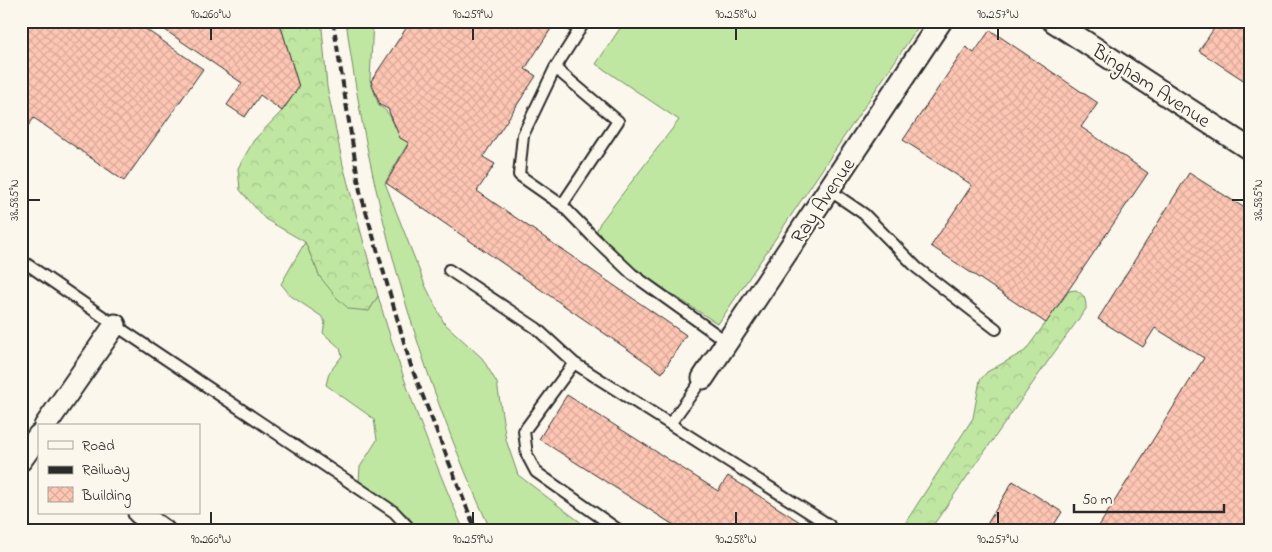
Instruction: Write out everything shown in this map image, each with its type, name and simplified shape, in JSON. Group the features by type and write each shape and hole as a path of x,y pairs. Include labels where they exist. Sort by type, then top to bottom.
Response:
{"street":[{"name":"Ray Avenue","path":"703,378 941,21"},
{"name":"Bingham Avenue","path":"1053,21 1251,150"},
{"path":"43,424 115,325"},
{"path":"21,460 36,434"},
{"path":"140,514 164,531"}],"lane":[{"path":"566,21 582,26 555,68 523,135 519,175 562,205 632,274 727,342"},
{"path":"555,68 618,121 562,205"},
{"path":"829,190 864,214 917,268 996,329"},
{"path":"21,260 394,512 408,524 412,531"},
{"path":"449,270 536,328 574,362 829,525 825,531"},
{"path":"574,362 524,431 526,455 536,472 620,531"},
{"path":"670,424 703,378"}],"green space":[{"path":"284,21 318,21 322,28 327,87 343,165 378,296 369,311 349,309 337,298 320,277 305,242 265,219 240,190 238,168 254,140 282,111 299,87 281,27"},
{"path":"346,21 373,21 370,80 379,106 388,114 399,134 408,143 385,183 425,285 444,323 482,358 497,383 506,440 518,475 592,531 491,531 464,470 440,408 399,281 382,217 368,152"},
{"path":"625,21 922,21 718,324 632,268 596,232 600,223 679,120 596,64"},
{"path":"305,242 320,277 369,311 378,296 417,415 464,531 418,531 408,516 359,481 360,467 377,440 374,419 326,385 329,373 342,356 340,348 323,333 325,322 321,316 291,296 281,284"},
{"path":"1076,290 1084,298 1086,309 929,531 900,531 973,418 980,380 987,372 1025,351 1069,291"}],"building":[{"path":"21,21 134,21 203,69 124,181 34,118 21,135"},
{"path":"152,21 272,21 281,27 299,87 282,111 260,95 245,117 227,105 242,83"},
{"path":"411,21 556,21 525,69 536,76 483,157 495,164 477,191 686,335 662,373 386,183 409,143 400,138 388,109 380,105 371,81"},
{"path":"1219,21 1251,21 1251,85 1199,51"},
{"path":"990,30 1098,103 1081,127 1148,173 1046,323 931,246 972,185 903,140 966,47 974,53"},
{"path":"1189,173 1251,212 1251,531 1096,531 1204,358 1155,328 1143,347 1098,319"},
{"path":"567,395 718,491 728,476 814,531 683,531 539,439"},
{"path":"1013,481 1062,512 1050,531 983,531"}],"railway":[{"path":"333,21 360,191 411,366 476,531"}]}
